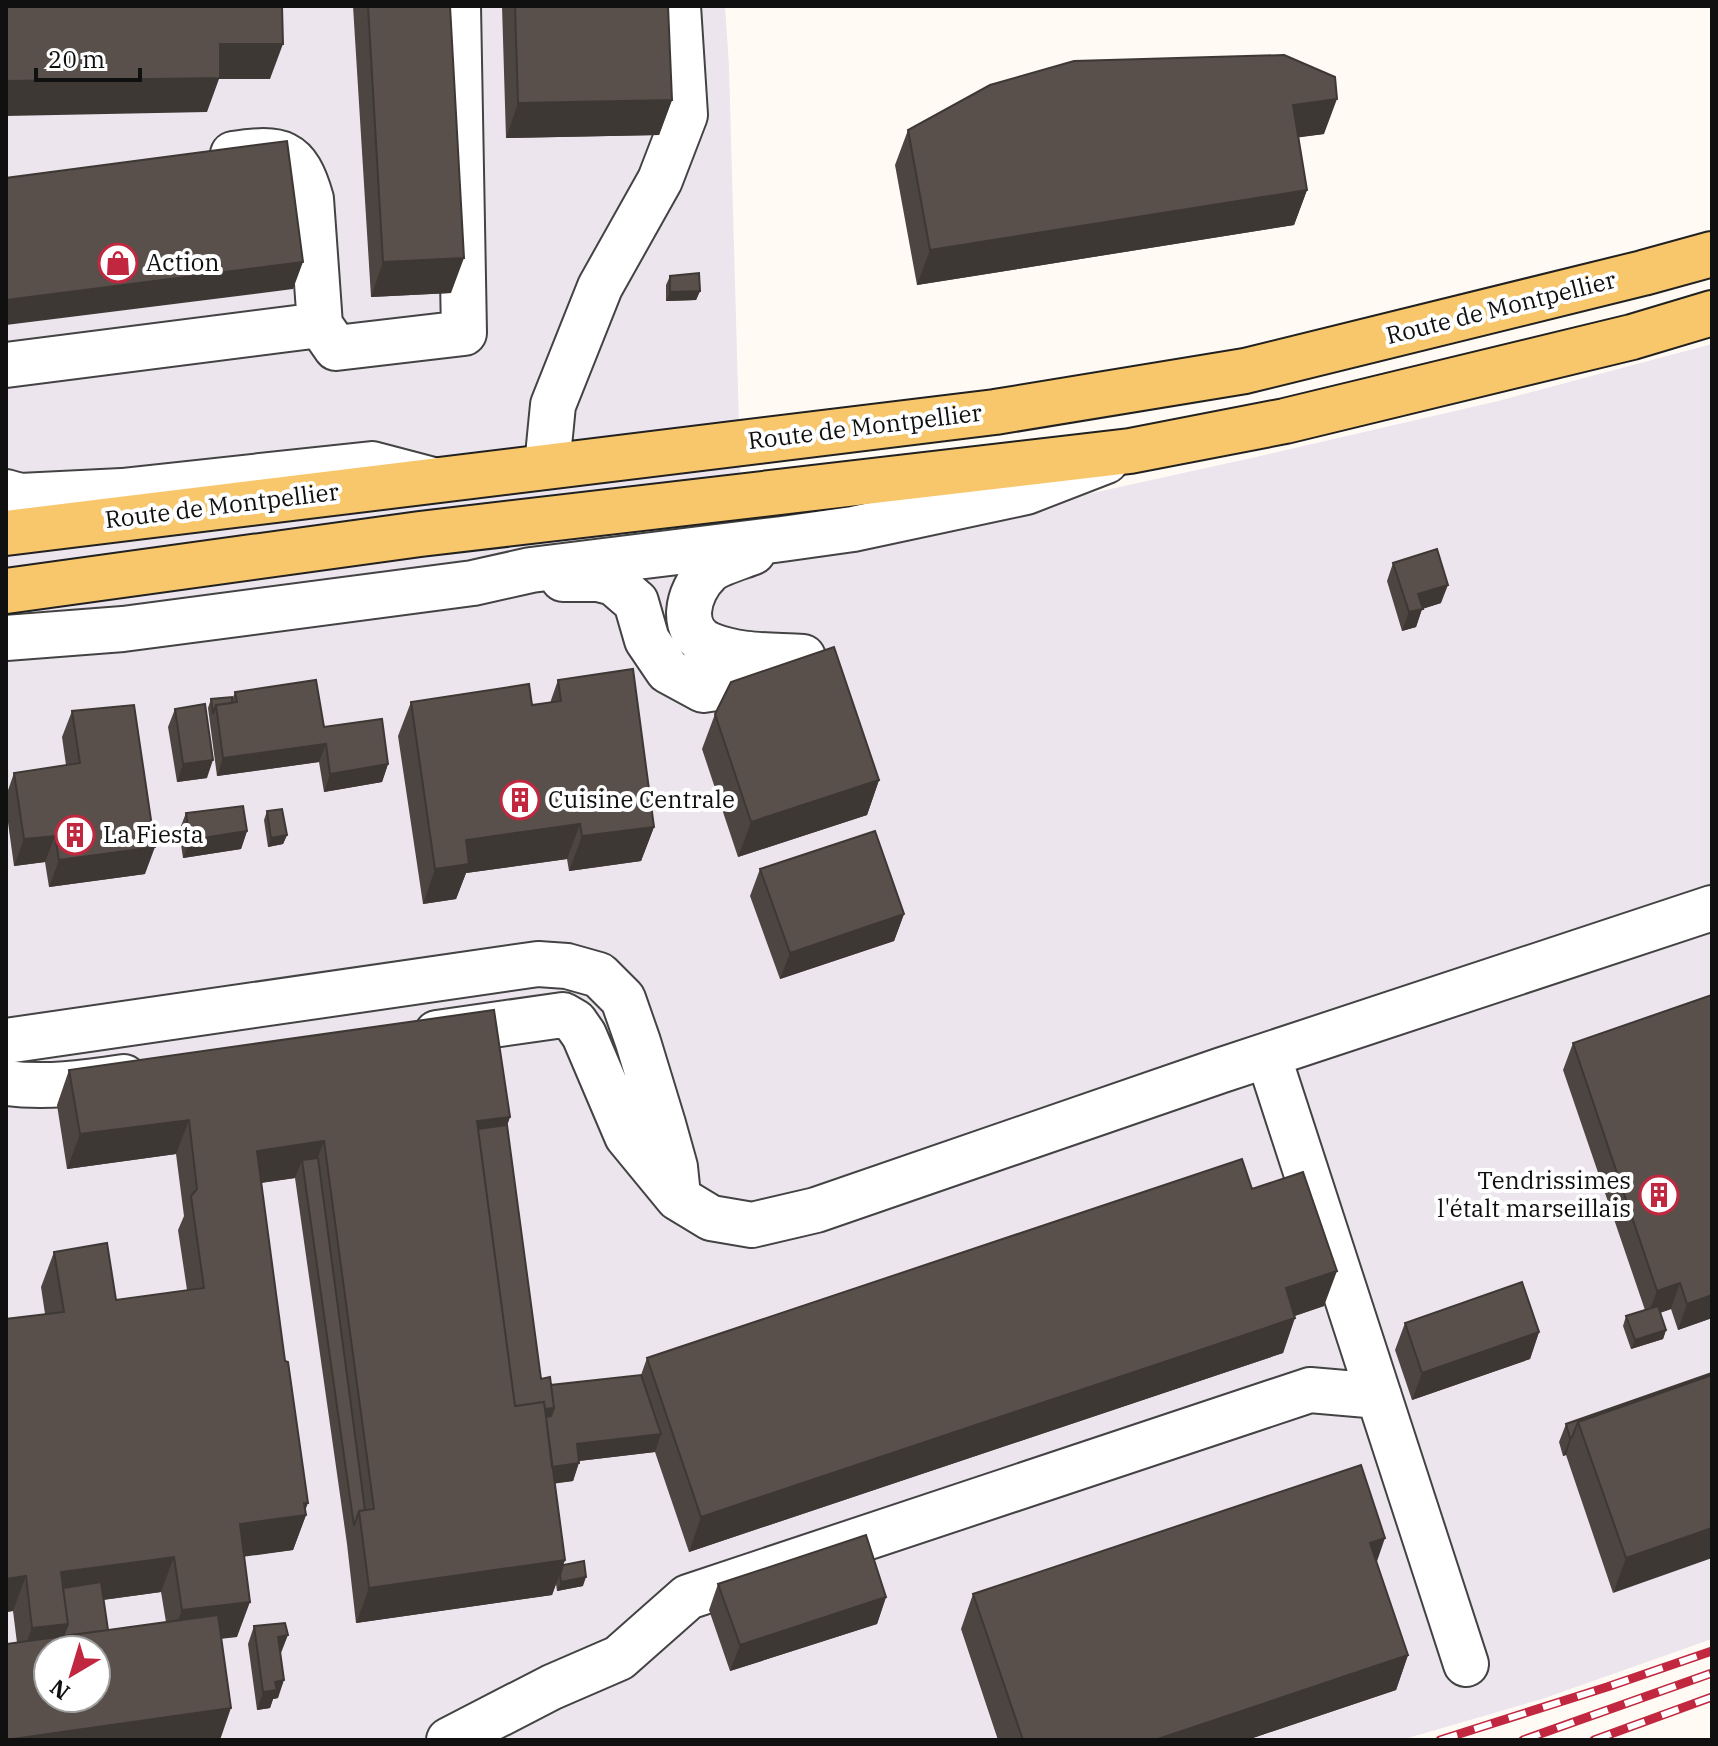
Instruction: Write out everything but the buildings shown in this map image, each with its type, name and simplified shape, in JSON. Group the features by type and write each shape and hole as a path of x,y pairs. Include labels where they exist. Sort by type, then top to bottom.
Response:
{"main road":[{"name":"Route de Montpellier","path":"6,533 995,412 1245,371 1712,254"},
{"path":"6,591 435,532 1130,451 1285,421 1632,337 1712,313"}],"street":[{"path":"192,160 276,150 288,156 297,166 306,181 311,199 320,325 336,348 464,333 458,6"},
{"path":"547,466 553,405 600,287 660,180 685,115 678,6"},
{"path":"6,365 320,325"},
{"path":"473,583 531,570 782,539 913,517 1026,492 1130,451"},
{"path":"6,492 20,496 122,491 372,464 433,480"},
{"path":"6,638 123,629 473,583 598,579 614,583 636,602 647,640 668,671 703,690 769,680 829,658 734,653 706,643 693,631 688,611 694,590 709,570 782,539"},
{"path":"405,1038 563,1015 575,1022 584,1035 627,1136 678,1198 711,1218 752,1225 816,1210 1268,1055 1712,908"},
{"path":"167,1071 88,1082 33,1086 11,1084 8,1040 538,964 567,966 599,975 623,999 675,1167 678,1198"},
{"path":"1268,1055 1466,1664"},
{"path":"449,1740 552,1687 619,1658 688,1597 1310,1390 1379,1396"}],"shaded area":[{"path":"6,6 725,6 743,570 1498,401 1712,344 1712,1639 1542,1699 1401,1740 6,1740"}],"railway":[{"path":"1440,1740 1712,1651"},
{"path":"1523,1740 1712,1673"},
{"path":"1594,1740 1712,1697"}],"place":[{"name":"Action","path":"118,263"},
{"name":"Cuisine Centrale","path":"520,800"},
{"name":"La Fiesta","path":"75,835"},
{"name":"Tendrissimes l'étalt marseillais","path":"1659,1195"}]}
